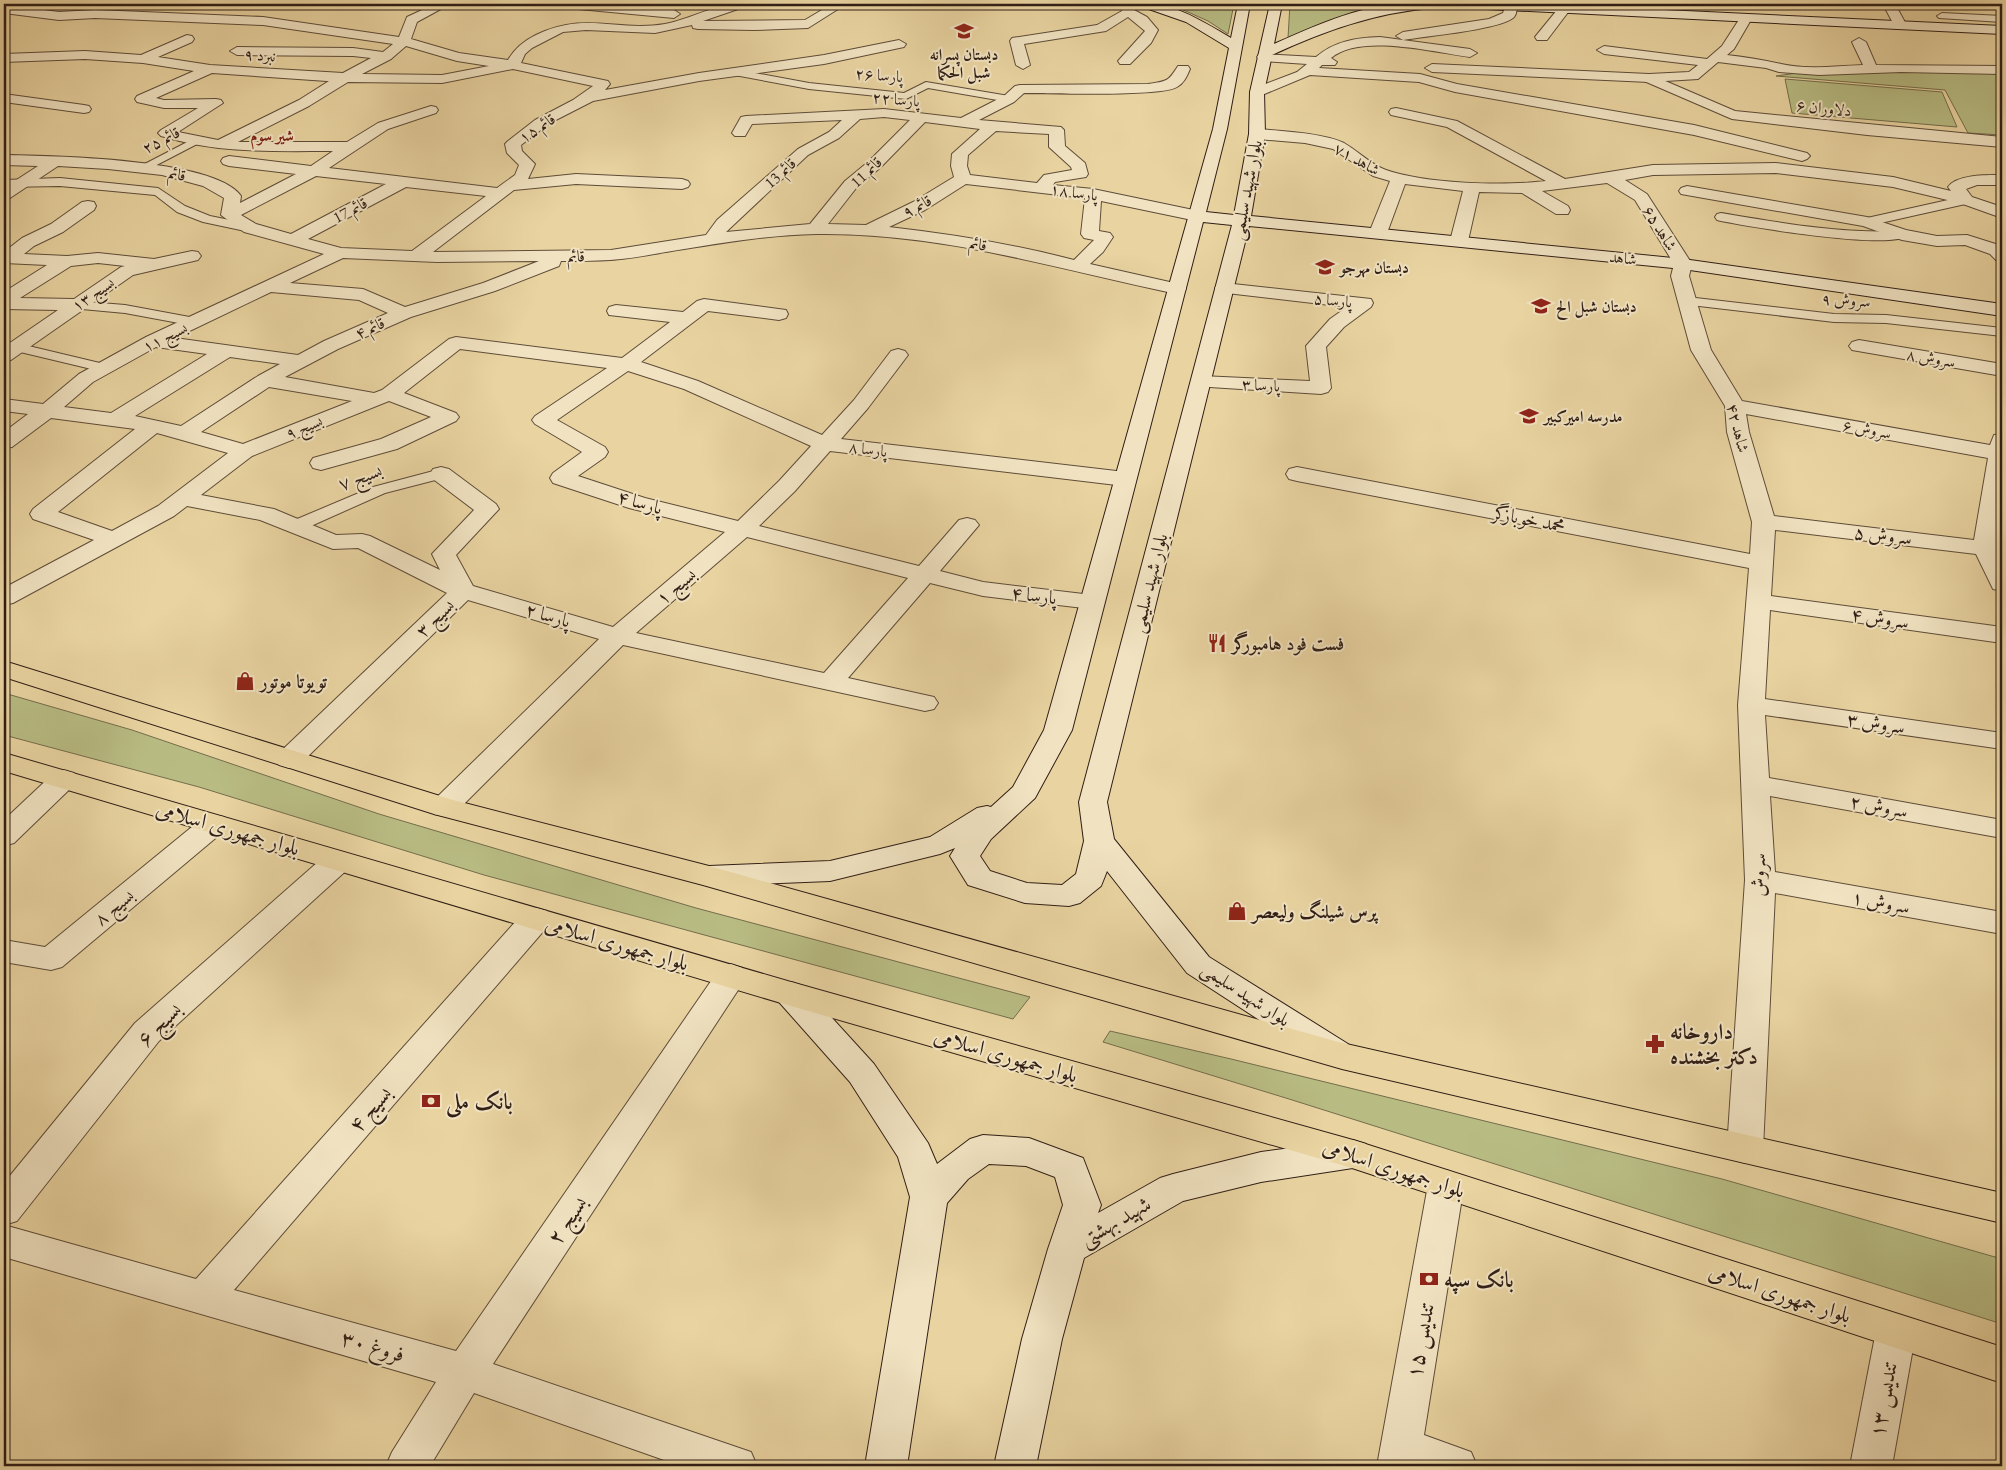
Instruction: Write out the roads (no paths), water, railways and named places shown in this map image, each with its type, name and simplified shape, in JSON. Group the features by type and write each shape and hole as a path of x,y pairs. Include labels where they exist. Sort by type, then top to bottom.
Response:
{"main road":[{"path":"4,668 444,807 709,876 1342,1056 2002,1208"},
{"name":"بلوار جمهوری اسلامی","path":"4,762 791,994 1353,1154 2002,1365"}],"street":[{"path":"118,15 149,4 166,4"},
{"path":"220,145 304,103 344,78 386,56 403,42 412,20 444,4"},
{"path":"568,4 703,17"},
{"path":"683,24 740,4"},
{"path":"513,65 517,54 529,43 561,28 587,26 638,30 683,24 754,26 808,24 840,4"},
{"path":"1146,4 1190,19 1236,46"},
{"name":"بلوار شهید سلیمی","path":"1025,792 1058,730 1220,129 1244,4"},
{"name":"بلوار شهید سلیمی","path":"1276,4 1257,92 1257,134 1242,219 1093,802 1099,841 1198,965 1342,1056"},
{"path":"1265,55 1323,27 1356,15 1385,8 1430,4"},
{"path":"1466,4 2002,30"},
{"path":"1889,4 1901,26"},
{"path":"1257,92 1306,71 1331,51 1354,42 1380,41 1492,22 1510,15 1510,5"},
{"path":"1023,66 1017,41 1100,28 1127,8 1152,30 1146,40 1125,61"},
{"path":"1542,36 1566,8"},
{"path":"4,9 58,16 118,15 263,21 361,34 442,51 457,57 513,65 603,84 589,97"},
{"path":"144,27 157,18"},
{"path":"1265,55 1319,61 1450,70 1569,73 1649,78 1693,76 1727,49 1746,18"},
{"path":"1066,34 1072,37 1075,46"},
{"path":"143,59 186,38"},
{"path":"1380,41 1482,55"},
{"path":"1859,42 1871,69"},
{"path":"85,55 115,44"},
{"path":"733,72 827,60 899,44"},
{"path":"254,46 223,58 142,100 164,104 216,103 166,133 195,141 220,145 353,147"},
{"path":"1604,50 1712,61 1769,64 1779,68 1819,70 2002,70"},
{"path":"223,58 353,52 386,56"},
{"name":"نبرد ۹","path":"4,58 85,55 143,59 190,67 223,58 344,78 442,79 513,65"},
{"path":"23,70 45,56"},
{"path":"1519,60 1537,62 1569,73"},
{"path":"964,122 1009,99 1020,89 1148,88 1172,85 1180,77 1183,69"},
{"path":"1306,71 1420,78 1436,83 1694,130 1782,153 1846,164"},
{"name":"پارسا ۲۶","path":"589,97 733,72"},
{"path":"1619,89 1633,77"},
{"name":"دلاوران ۶","path":"1649,78 1732,115 2002,142"},
{"path":"1436,83 1396,112 1452,124 1564,184"},
{"path":"884,113 906,96"},
{"name":"قائم ۱۵","path":"416,256 522,177 527,164 515,153 513,144 527,131 589,97"},
{"path":"4,98 84,110"},
{"path":"1589,112 1604,101"},
{"path":"229,215 315,170 383,126 431,110"},
{"name":"پارسا ۲۲","path":"740,133 746,120 818,118 884,113 993,126 1056,130 1057,147 1079,166 1080,174 1050,178 1040,188"},
{"name":"قائم 13","path":"711,240 723,224 803,152 834,135 856,114"},
{"name":"قائم 11","path":"815,229 851,184 874,165 921,118"},
{"path":"961,172 960,154 993,126"},
{"name":"شاهد ۷۱","path":"1257,134 1305,138 1338,146 1379,173 1399,178 1378,233"},
{"path":"198,179 255,146"},
{"name":"قائم","path":"4,160 143,168 198,179 210,183 233,196 229,215 250,228 340,253 416,256 611,255 711,240 815,229 869,230 935,237 992,246 1177,289"},
{"path":"229,161 405,181 506,189 576,179 682,184"},
{"path":"4,195 54,162"},
{"path":"1399,178 1414,182 1472,187 1526,188 1610,178 1653,170 1776,168 1893,182 1966,200 2002,213"},
{"name":"پارسا ۱۸","path":"961,172 1040,188 1093,194 1149,204 1197,216 1242,219"},
{"name":"قائم ۹","path":"869,230 919,206 961,172"},
{"name":"شاهد ۶۵","path":"1610,178 1641,197 1683,264"},
{"path":"1966,200 1956,187 1975,180 2002,180"},
{"name":"قائم 17","path":"294,239 405,181"},
{"path":"1459,241 1472,187"},
{"path":"1526,188 1562,210"},
{"path":"1686,191 1806,210 1867,222 1902,236 1937,241 1967,240 1996,250 2002,256"},
{"path":"1077,266 1097,248 1104,237 1090,234 1093,194"},
{"path":"6,258 28,242 58,228 88,206"},
{"name":"شاهد","path":"1242,219 1683,264 2002,310"},
{"name":"بسیج ۱۱","path":"4,442 48,410 86,378 154,342 340,253"},
{"name":"بسیج ۱۳","path":"8,350 127,271 192,256"},
{"name":"قائم ۴","path":"184,434 265,380 404,313 489,286 571,256"},
{"path":"6,258 67,261 98,258 159,264"},
{"path":"4,301 67,261"},
{"name":"شاهد ۴۲","path":"1683,264 1680,276 1701,350 1736,406 1738,432 1764,522 1757,601"},
{"path":"271,287 363,295 404,313"},
{"name":"پارسا ۵","path":"1224,288 1364,303 1337,323 1316,346 1321,388"},
{"path":"4,301 76,305"},
{"name":"پارسا ۴","path":"779,314 704,305 626,364 542,420 597,452 562,478 637,503 983,589 1092,602"},
{"path":"616,311 688,318"},
{"path":"154,342 301,361"},
{"name":"بسیج ۹","path":"4,598 166,510 244,451 382,396 456,343 626,364"},
{"name":"سروش ۸","path":"1860,346 2002,370"},
{"path":"116,420 226,351"},
{"name":"بسیج ۱","path":"444,807 617,636 743,529 788,486 861,404 898,355"},
{"name":"پارسا ۸","path":"626,364 691,385 825,444 1125,479"},
{"path":"265,380 382,396 449,417 389,444 321,463"},
{"name":"پارسا ۳","path":"1201,382 1321,388"},
{"path":"4,405 153,425 244,451"},
{"name":"سروش ۶","path":"1736,406 2001,446"},
{"path":"113,539 41,514 153,425"},
{"path":"2001,446 1993,548 2002,584"},
{"name":"بسیج ۳","path":"288,759 464,591 444,554 488,509 441,474"},
{"name":"محمد خوبازگر","path":"1297,474 1760,564"},
{"name":"پارسا ۲","path":"182,498 266,514 333,542 362,542 464,591 617,636 926,703"},
{"name":"سروش ۵","path":"1764,522 1993,548"},
{"path":"831,682 967,525"},
{"name":"سروش ۴","path":"1757,601 2002,635"},
{"name":"سروش","path":"1745,1149 1760,880 1751,704 1757,601"},
{"name":"سروش ۳","path":"1751,704 2002,741"},
{"path":"4,836 64,779"},
{"name":"سروش ۲","path":"1755,784 2002,829"},
{"path":"1025,792 981,832 965,856 980,878 1025,893 1069,896 1090,879 1099,841"},
{"path":"709,876 830,871 940,844 1025,792"},
{"name":"بسیج ۸","path":"4,951 51,959 214,824"},
{"name":"بسیج ۶","path":"4,1210 148,1032 338,861"},
{"name":"سروش ۱","path":"1760,880 2002,923"},
{"name":"بسیج ۴","path":"203,1298 536,919"},
{"name":"بسیج ۲","path":"407,1466 466,1372 730,976"},
{"path":"791,994 862,1073 915,1153 929,1197 886,1466"},
{"path":"929,1197 955,1169 983,1149 1029,1152 1070,1168 1082,1205 1068,1248"},
{"name":"شهید بهشتی","path":"1015,1466 1042,1339 1068,1248 1172,1189 1261,1167 1353,1154"},
{"name":"تندیس ۱۵","path":"1400,1456 1446,1185"},
{"name":"فروغ ۳۰","path":"4,1241 466,1372 736,1466"},
{"name":"تندیس ۱۳","path":"1871,1466 1896,1331"},
{"path":"1400,1456 1456,1466"}],"lane":[{"path":"1866,4 1889,4"},
{"path":"1942,16 2002,19"},
{"name":"پارسا ۲۶","path":"733,72 809,86 906,96 926,85 1009,99"},
{"name":"قائم ۲۵","path":"143,168 195,141"},
{"path":"4,184 60,182 158,192 180,209 207,220 250,228"},
{"path":"1867,222 1966,200"},
{"path":"1721,218 1848,235 1902,236"},
{"name":"سروش ۹","path":"1687,302 1834,318 1886,319 2002,332"},
{"path":"76,305 125,310 195,322"},
{"path":"8,350 104,368"},
{"name":"بسیج ۷","path":"296,526 379,490 441,474"}],"place":[{"name":"دبستان پسرانه شبل الحکما","path":"964,31"},
{"name":"دبستان مهرجو","path":"1325,267"},
{"name":"دبستان شبل الح","path":"1541,306"},
{"name":"مدرسه امیرکبیر","path":"1529,416"},
{"name":"فست فود هامبورگر","path":"1217,643"},
{"name":"تویوتا موتور","path":"245,681"},
{"name":"پرس شیلنگ ولیعصر","path":"1237,911"},
{"name":"داروخانه دکتر بخشنده","path":"1655,1044"},
{"name":"بانک ملی","path":"431,1101"},
{"name":"بانک سپه","path":"1429,1279"}],"district":[{"name":"شیر سوم","path":"272,135"}]}
